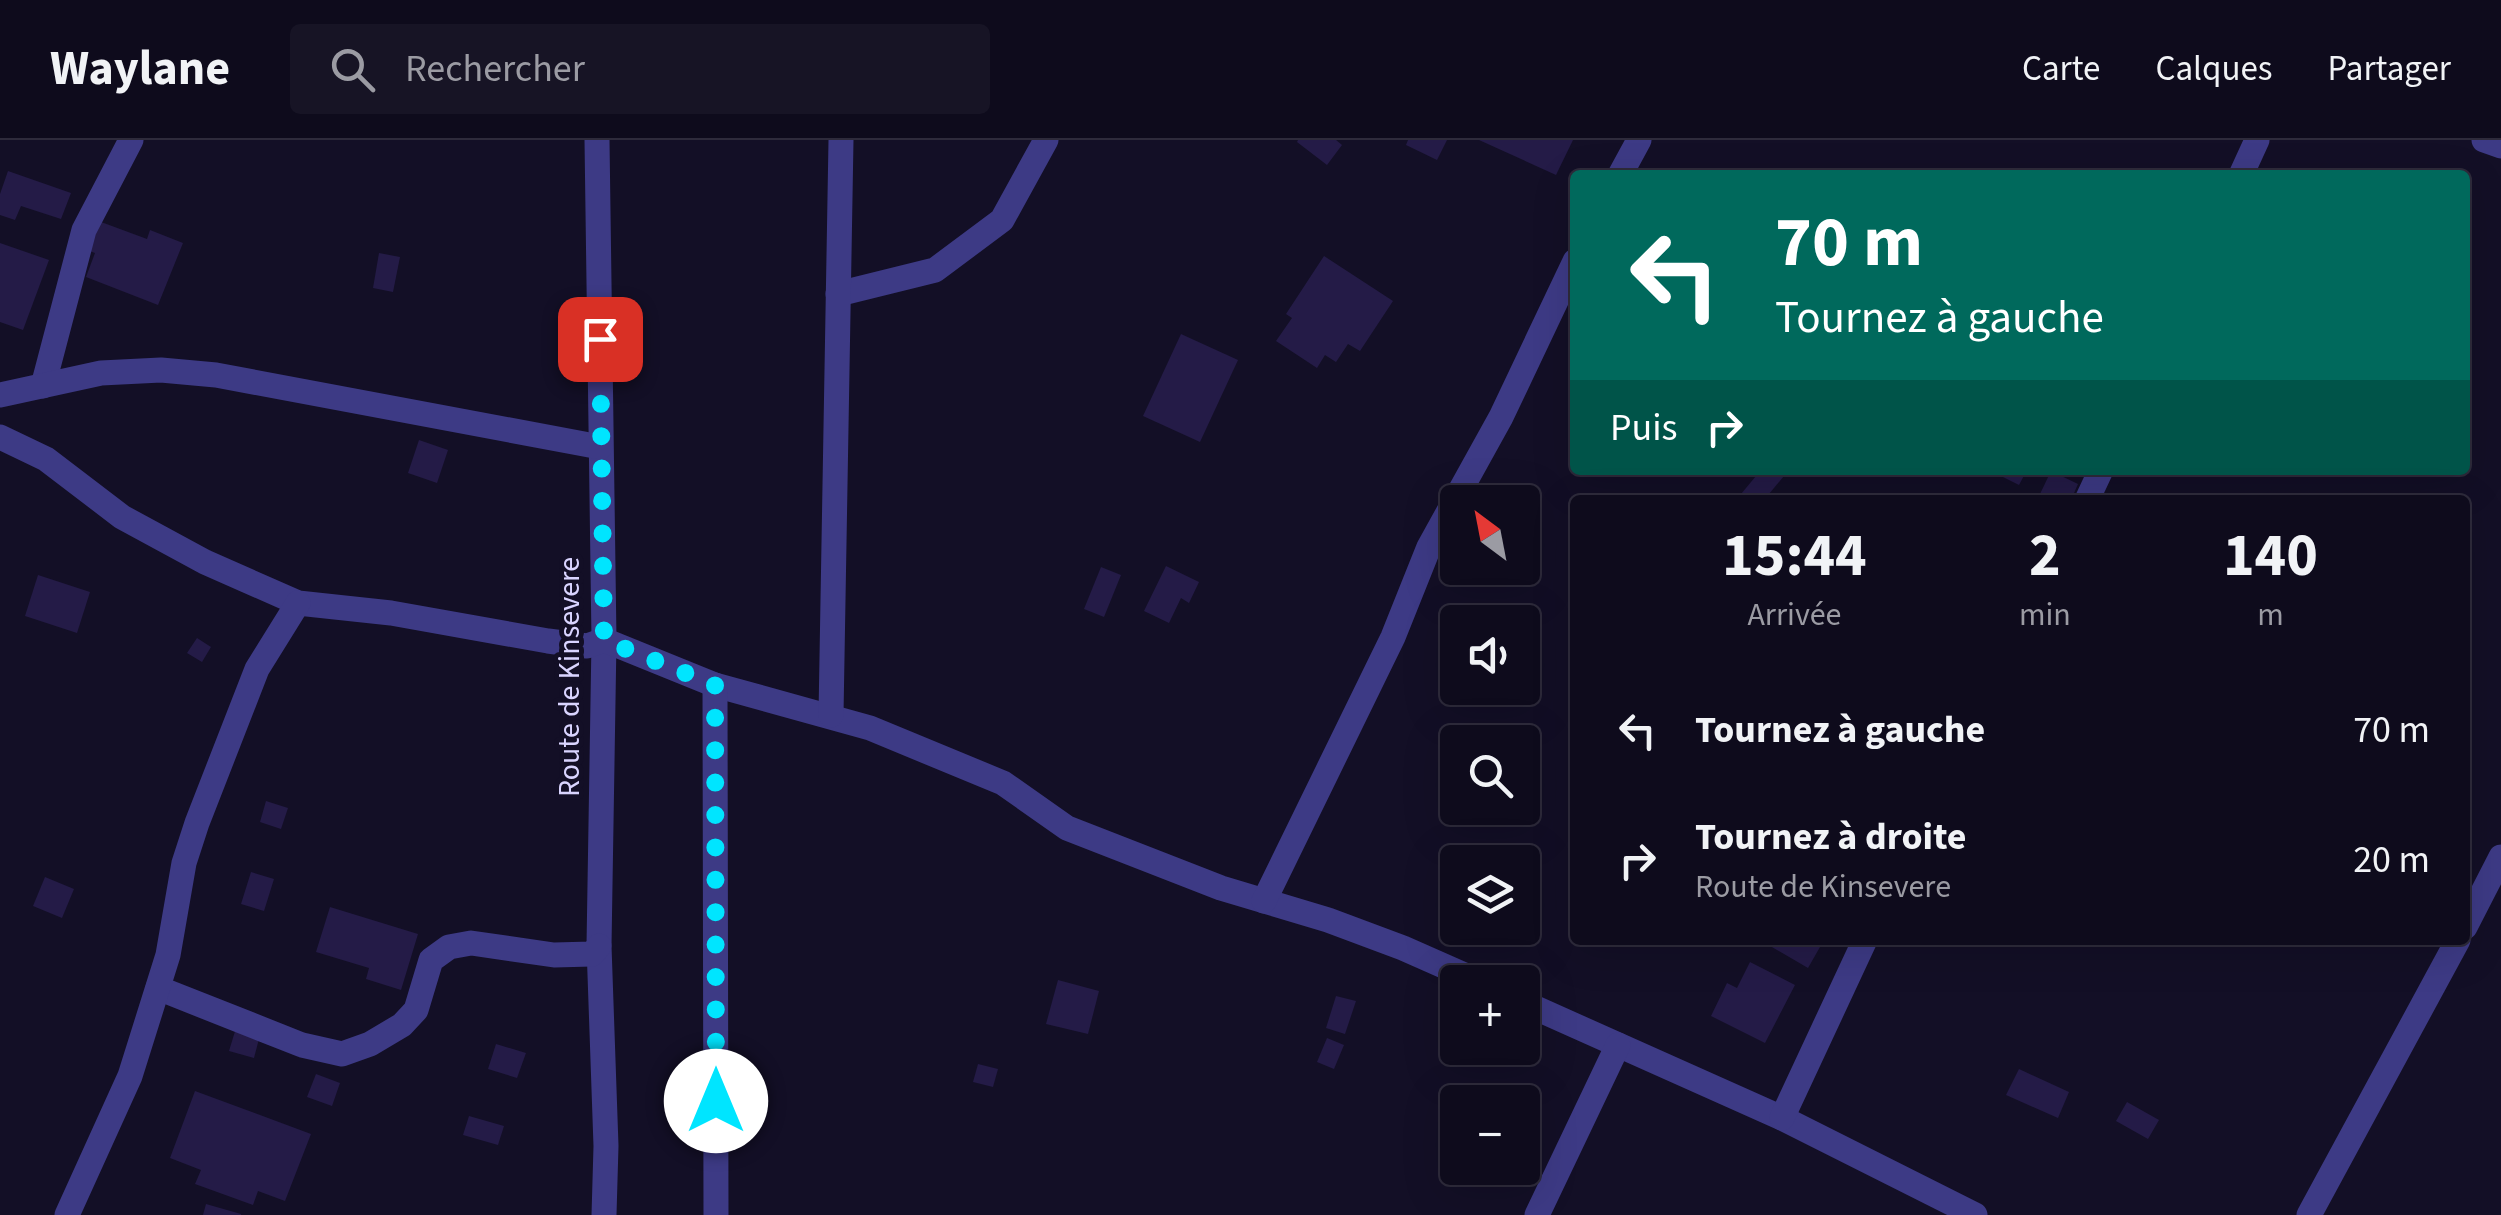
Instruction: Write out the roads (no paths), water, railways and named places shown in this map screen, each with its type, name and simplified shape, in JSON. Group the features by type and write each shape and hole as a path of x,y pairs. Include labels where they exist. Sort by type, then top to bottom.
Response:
{"street":[{"path":"43,386 84,230 130,140"},
{"name":"Route de Kinsevere","path":"597,140 604,640 600,946 606,1146 604,1215"},
{"path":"831,715 841,140"},
{"path":"838,294 936,270 1002,220 1046,140"},
{"path":"1623,170 1639,140"},
{"path":"2243,170 2257,140"},
{"path":"2484,140 2501,146"},
{"path":"1264,902 1393,638 1430,547 1502,417 1570,271"},
{"path":"0,395 101,373 161,370 216,375 600,446"},
{"path":"0,437 46,459 122,517 205,562 298,603 391,613 587,646 604,640 715,685 831,715 1003,783 1067,828 1221,888 1403,948 1442,965"},
{"path":"67,1215 130,1076 168,954 184,863 197,823 257,670 298,603"},
{"path":"715,685 716,1215"},
{"path":"2470,916 2501,857"},
{"path":"158,988 302,1044 342,1054 370,1044 402,1025 416,1010 432,960 449,947 472,943 554,955 592,954 600,946"},
{"path":"1782,1118 1863,945"},
{"path":"2310,1215 2455,945"},
{"path":"1540,1010 1782,1118 1975,1215"},
{"path":"1536,1215 1618,1045"}]}
